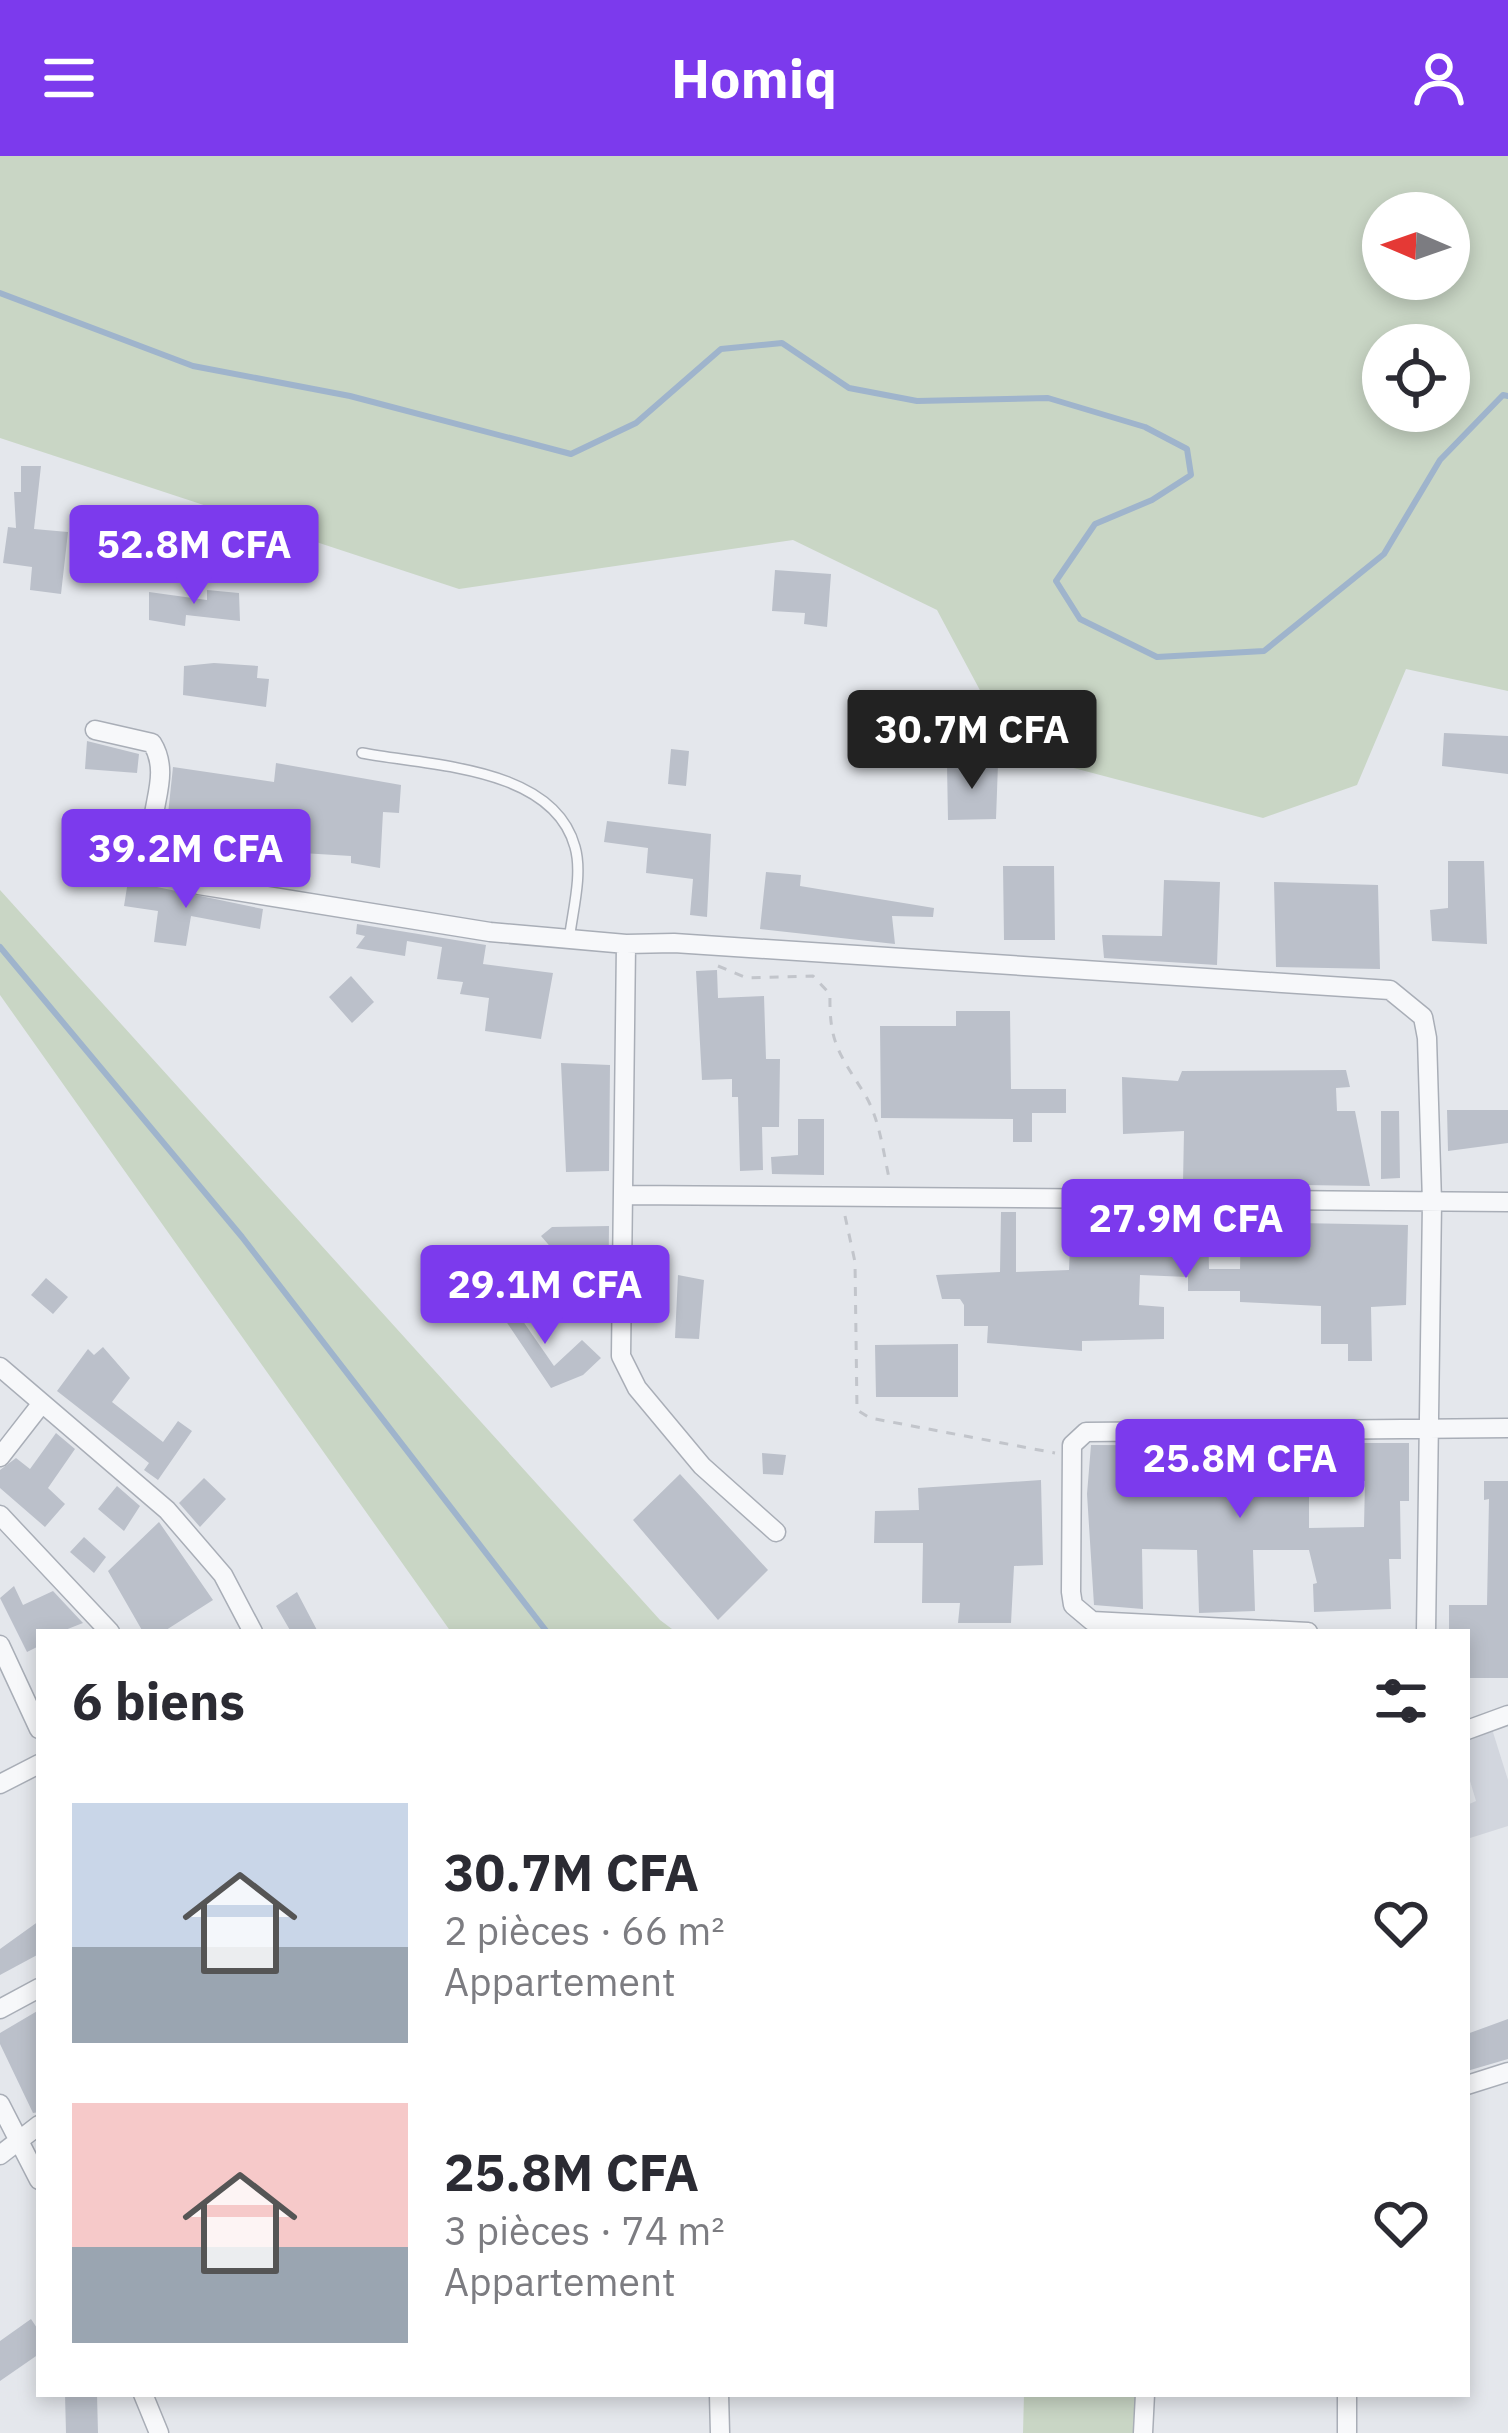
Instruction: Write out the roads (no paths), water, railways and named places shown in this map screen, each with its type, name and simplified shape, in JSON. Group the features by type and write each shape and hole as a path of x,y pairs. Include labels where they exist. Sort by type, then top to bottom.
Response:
{"street":[{"path":"95,730 152,743 160,757 161,778 152,842 155,851 199,886 569,941 1390,990 1423,1017 1427,1038 1432,1202 1426,1629"},
{"path":"626,944 627,1195 621,1356 637,1388 702,1466 776,1532"},
{"path":"627,1195 1508,1202"},
{"path":"0,1366 167,1510 223,1576 251,1629"},
{"path":"0,1457 42,1403"},
{"path":"1249,1629 1092,1621 1082,1615 1071,1592 1068,1456 1086,1432 1508,1428"},
{"path":"0,1515 107,1629"},
{"path":"0,1645 36,1723"},
{"path":"1470,1729 1508,1715"},
{"path":"0,1784 36,1766"},
{"path":"0,2009 36,1990"},
{"path":"1470,2083 1508,2072"},
{"path":"0,2104 36,2174"},
{"path":"0,2155 36,2127"},
{"path":"144,2397 159,2433"},
{"path":"719,2397 720,2433"},
{"path":"1143,2433 1144,2397"},
{"path":"1346,2397 1347,2433"}],"lane":[{"path":"362,753 508,781 547,806 576,849 569,941"}],"waterway":[{"path":"0,293 193,366 350,396 571,454 636,423 721,349 782,343 849,388 917,401 1048,398 1145,427 1187,449 1191,475 1152,500 1095,524 1056,581 1080,619 1157,657 1264,651 1384,554 1440,460 1503,395 1508,396"},
{"path":"0,947 242,1237 545,1629"}]}
